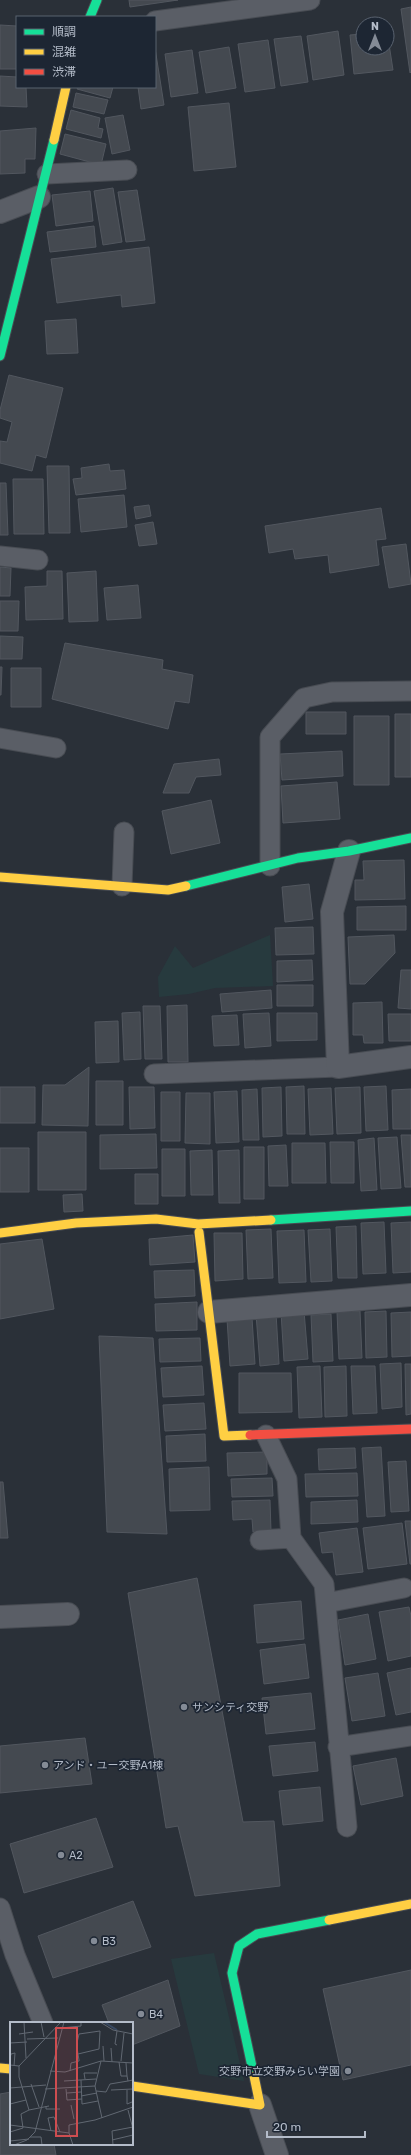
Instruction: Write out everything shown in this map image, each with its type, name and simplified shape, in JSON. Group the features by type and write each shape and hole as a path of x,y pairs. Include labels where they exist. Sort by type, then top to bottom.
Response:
{"street":[{"path":"0,356 46,174 66,88"},
{"path":"0,212 39,197"},
{"path":"0,877 168,890 298,858 349,851 411,838"},
{"path":"349,851 332,912 338,1067 411,1057"},
{"path":"0,1233 76,1223 156,1219 198,1224 411,1211"},
{"path":"199,1232 224,1436 411,1429"},
{"path":"209,1312 411,1295"},
{"path":"0,1617 68,1614"},
{"path":"277,2155 260,2105 232,1973 239,1946 257,1934 411,1904"},
{"path":"0,2068 10,2069"},
{"path":"133,2086 260,2105"}],"lane":[{"path":"156,21 310,0"},
{"path":"46,174 126,170"},
{"path":"0,556 38,560"},
{"path":"270,866 270,737 304,698 332,692 411,691"},
{"path":"0,738 56,748"},
{"path":"122,886 124,832"},
{"path":"154,1074 338,1067"},
{"path":"266,1435 287,1479 290,1538 324,1584 338,1747 347,1827"},
{"path":"260,1540 290,1538"},
{"path":"326,1603 404,1588"},
{"path":"338,1747 411,1736"},
{"path":"0,1908 15,1955 43,2022"}],"green space":[{"path":"270,935 273,986 215,988 189,994 159,997 158,977 175,946 193,968"},
{"path":"214,1953 244,2081 199,2074 171,1959"}],"building":[{"path":"129,0 178,0 130,7"},
{"path":"411,7 411,72 410,73 401,9"},
{"path":"0,25 16,26 16,69 0,69"},
{"path":"338,31 344,75 313,80 307,36"},
{"path":"350,35 355,35 355,56 391,56 393,70 354,74"},
{"path":"301,36 308,82 281,86 274,39"},
{"path":"268,40 275,88 245,92 238,44"},
{"path":"229,47 236,88 206,93 199,52"},
{"path":"192,50 198,93 171,97 165,54"},
{"path":"156,54 164,105 141,109 138,88 156,88"},
{"path":"0,76 16,77 16,88 26,88 27,107 0,106"},
{"path":"78,88 113,88 110,98"},
{"path":"76,93 108,100 104,114 73,107"},
{"path":"229,103 236,167 194,171 188,107"},
{"path":"71,110 100,118 98,128 103,129 101,138 66,129"},
{"path":"123,115 130,150 112,154 105,118"},
{"path":"36,128 35,159 25,159 25,173 0,174 0,131"},
{"path":"65,134 106,144 101,165 60,154"},
{"path":"113,188 122,242 103,245 94,191"},
{"path":"137,190 145,240 126,242 118,192"},
{"path":"90,191 93,221 56,226 52,195"},
{"path":"94,226 96,247 50,252 47,232"},
{"path":"149,247 155,303 122,307 121,295 57,303 51,259"},
{"path":"76,319 78,353 47,354 45,321"},
{"path":"9,375 63,388 46,458 36,455 32,471 0,463 0,441 7,442 12,422 0,418 0,410"},
{"path":"109,464 110,471 124,470 126,489 76,495 73,479 82,478 81,468"},
{"path":"47,466 69,466 70,533 49,533"},
{"path":"13,479 43,479 44,534 14,534"},
{"path":"0,483 6,483 8,535 0,535"},
{"path":"124,495 127,527 81,532 78,499"},
{"path":"149,505 151,516 136,519 134,507"},
{"path":"381,508 386,539 376,540 379,565 330,573 328,555 295,559 293,549 269,553 265,526"},
{"path":"153,522 157,544 139,546 135,525"},
{"path":"406,544 411,584 389,588 382,547"},
{"path":"0,567 11,568 10,596 0,596"},
{"path":"47,571 62,571 63,619 26,620 25,587 47,586"},
{"path":"96,571 98,621 69,622 67,573"},
{"path":"138,585 141,618 107,620 104,588"},
{"path":"0,601 19,601 18,631 0,631"},
{"path":"0,636 23,637 22,659 0,659"},
{"path":"65,643 163,660 162,669 193,675 189,703 175,701 168,729 52,699"},
{"path":"0,667 2,667 1,695 0,695"},
{"path":"11,668 41,668 41,707 11,707"},
{"path":"306,712 346,712 346,734 306,734"},
{"path":"395,714 411,714 411,777 395,777"},
{"path":"354,716 389,716 389,785 354,785"},
{"path":"342,751 343,776 282,780 280,754"},
{"path":"219,759 221,775 196,777 189,793 163,793 174,764"},
{"path":"337,782 340,819 283,823 281,786"},
{"path":"211,800 220,843 171,854 162,811"},
{"path":"404,860 405,899 355,900 355,880 364,880 363,861"},
{"path":"309,884 313,919 285,922 282,887"},
{"path":"406,906 406,930 357,930 357,907"},
{"path":"313,927 314,954 276,955 275,928"},
{"path":"394,935 395,953 365,984 350,984 348,937"},
{"path":"312,960 313,980 277,982 277,961"},
{"path":"401,970 411,970 411,1009 398,1008"},
{"path":"277,985 313,985 313,1006 277,1006"},
{"path":"271,990 272,1008 222,1012 220,994"},
{"path":"382,1002 383,1043 364,1043 363,1035 353,1035 353,1003"},
{"path":"187,1005 188,1062 168,1062 167,1006"},
{"path":"143,1006 160,1006 162,1059 145,1059"},
{"path":"140,1012 141,1059 124,1060 122,1013"},
{"path":"269,1013 271,1046 245,1048 243,1014"},
{"path":"277,1013 317,1013 317,1040 277,1041"},
{"path":"388,1014 411,1014 411,1041 389,1041"},
{"path":"237,1015 239,1045 214,1046 212,1016"},
{"path":"118,1021 119,1062 96,1063 95,1022"},
{"path":"89,1067 88,1126 42,1125 43,1085 65,1085"},
{"path":"96,1081 123,1081 123,1125 96,1125"},
{"path":"304,1086 305,1134 287,1134 286,1087"},
{"path":"386,1086 388,1130 366,1131 364,1087"},
{"path":"0,1087 35,1087 35,1123 0,1123"},
{"path":"129,1087 154,1087 155,1128 130,1129"},
{"path":"281,1087 282,1136 263,1137 262,1088"},
{"path":"360,1087 361,1133 337,1134 335,1088"},
{"path":"331,1088 333,1134 310,1135 308,1089"},
{"path":"257,1089 259,1140 243,1140 242,1090"},
{"path":"411,1089 411,1129 393,1129 392,1090"},
{"path":"237,1091 239,1142 216,1143 214,1092"},
{"path":"161,1092 180,1092 180,1141 161,1141"},
{"path":"186,1093 210,1093 210,1144 185,1143"},
{"path":"38,1132 86,1132 86,1190 38,1190"},
{"path":"156,1134 157,1168 100,1169 100,1135"},
{"path":"401,1135 411,1135 411,1187 405,1187"},
{"path":"397,1137 401,1188 381,1189 378,1138"},
{"path":"374,1138 377,1190 361,1191 358,1140"},
{"path":"330,1142 354,1142 354,1183 331,1183"},
{"path":"292,1143 325,1143 326,1183 292,1183"},
{"path":"286,1145 288,1186 269,1186 268,1146"},
{"path":"244,1147 264,1147 264,1199 244,1199"},
{"path":"0,1148 29,1148 29,1192 0,1192"},
{"path":"162,1149 185,1149 185,1196 162,1196"},
{"path":"212,1150 213,1195 191,1195 190,1151"},
{"path":"239,1150 240,1203 219,1203 218,1151"},
{"path":"135,1174 158,1174 158,1204 135,1204"},
{"path":"82,1194 83,1211 64,1212 63,1195"},
{"path":"384,1222 386,1273 363,1274 361,1223"},
{"path":"411,1222 411,1272 393,1273 391,1223"},
{"path":"356,1226 357,1278 338,1278 336,1227"},
{"path":"271,1229 273,1278 248,1279 246,1230"},
{"path":"330,1229 332,1281 311,1282 308,1230"},
{"path":"304,1230 306,1282 279,1283 277,1231"},
{"path":"214,1233 242,1233 243,1279 215,1281"},
{"path":"193,1235 195,1262 150,1265 149,1239"},
{"path":"42,1239 54,1309 0,1319 0,1244"},
{"path":"194,1270 195,1296 155,1298 154,1271"},
{"path":"197,1302 197,1330 156,1331 155,1304"},
{"path":"304,1311 308,1359 284,1361 281,1312"},
{"path":"360,1311 362,1358 339,1359 337,1312"},
{"path":"386,1311 387,1357 366,1358 365,1312"},
{"path":"411,1312 411,1356 392,1357 391,1313"},
{"path":"276,1313 279,1364 260,1366 256,1314"},
{"path":"331,1314 333,1361 313,1362 311,1315"},
{"path":"252,1318 255,1364 230,1366 227,1319"},
{"path":"99,1336 153,1338 167,1534 107,1532"},
{"path":"200,1338 201,1361 160,1362 159,1339"},
{"path":"401,1363 402,1407 382,1409 380,1364"},
{"path":"405,1364 411,1364 411,1414 406,1415"},
{"path":"202,1366 204,1395 163,1397 161,1368"},
{"path":"320,1366 322,1417 299,1418 297,1367"},
{"path":"346,1366 347,1416 325,1417 324,1367"},
{"path":"351,1366 375,1366 377,1413 353,1414"},
{"path":"239,1373 291,1373 292,1412 239,1413"},
{"path":"204,1403 206,1429 165,1431 163,1405"},
{"path":"205,1434 206,1461 167,1462 166,1436"},
{"path":"381,1447 385,1516 367,1517 362,1448"},
{"path":"355,1448 356,1468 319,1470 318,1449"},
{"path":"267,1452 267,1474 228,1476 227,1453"},
{"path":"406,1461 409,1511 391,1512 388,1462"},
{"path":"209,1467 210,1510 170,1511 169,1469"},
{"path":"357,1473 358,1496 306,1497 305,1474"},
{"path":"272,1478 273,1496 232,1497 231,1479"},
{"path":"0,1482 3,1482 8,1538 0,1538"},
{"path":"270,1500 271,1531 253,1532 252,1519 233,1520 232,1501"},
{"path":"357,1500 358,1522 311,1524 311,1502"},
{"path":"405,1521 411,1521 411,1564 410,1564"},
{"path":"402,1523 407,1564 368,1569 363,1528"},
{"path":"357,1528 363,1572 336,1575 333,1552 322,1553 319,1533"},
{"name":"サンシティ交野","path":"197,1578 243,1822 274,1821 280,1886 195,1896 178,1826 166,1828 128,1593"},
{"path":"301,1601 304,1639 257,1643 254,1605"},
{"path":"409,1607 411,1616 411,1656 388,1661 379,1612"},
{"path":"368,1614 376,1659 345,1665 338,1620"},
{"path":"305,1644 309,1678 264,1684 260,1650"},
{"path":"411,1668 411,1712 396,1715 387,1673"},
{"path":"378,1673 385,1716 352,1721 345,1678"},
{"path":"311,1693 315,1729 266,1734 262,1698"},
{"name":"アンド・ユー交野A1棟","path":"85,1738 92,1784 0,1793 0,1746"},
{"path":"315,1742 318,1771 273,1776 269,1746"},
{"path":"396,1758 403,1796 361,1805 353,1766"},
{"path":"320,1787 323,1821 283,1825 279,1791"},
{"name":"A2","path":"96,1818 113,1867 24,1893 10,1844"},
{"name":"B3","path":"133,1901 151,1947 53,1978 38,1936"},
{"path":"411,1970 411,2065 343,2080 323,1989"},
{"name":"B4","path":"168,1980 180,2026 133,2045 133,2022 109,2022 102,2005"},
{"path":"10,2092 10,2145 54,2145 56,2155 0,2155 0,2094"}],"traffic: fast":[{"path":"90,16 97,0"},
{"path":"0,356 54,140"},
{"path":"186,886 298,858 349,851 411,838"},
{"path":"271,1220 411,1211"},
{"path":"254,2076 232,1973 239,1946 257,1934 329,1920"}],"traffic: slow":[{"path":"54,140 66,88"},
{"path":"0,877 168,890 186,886"},
{"path":"0,1233 76,1223 156,1219 198,1224 271,1220"},
{"path":"199,1232 224,1436 250,1435"},
{"path":"329,1920 411,1904"},
{"path":"0,2068 10,2069"},
{"path":"133,2086 260,2105 254,2076"}],"traffic: jam":[{"path":"250,1435 411,1429"}],"place":[{"name":"サンシティ交野","path":"184,1707"},
{"name":"アンド・ユー交野A1棟","path":"45,1765"},
{"name":"A2","path":"61,1855"},
{"name":"B3","path":"94,1941"},
{"name":"B4","path":"141,2014"},
{"name":"交野市立交野みらい学園","path":"348,2071"}]}
